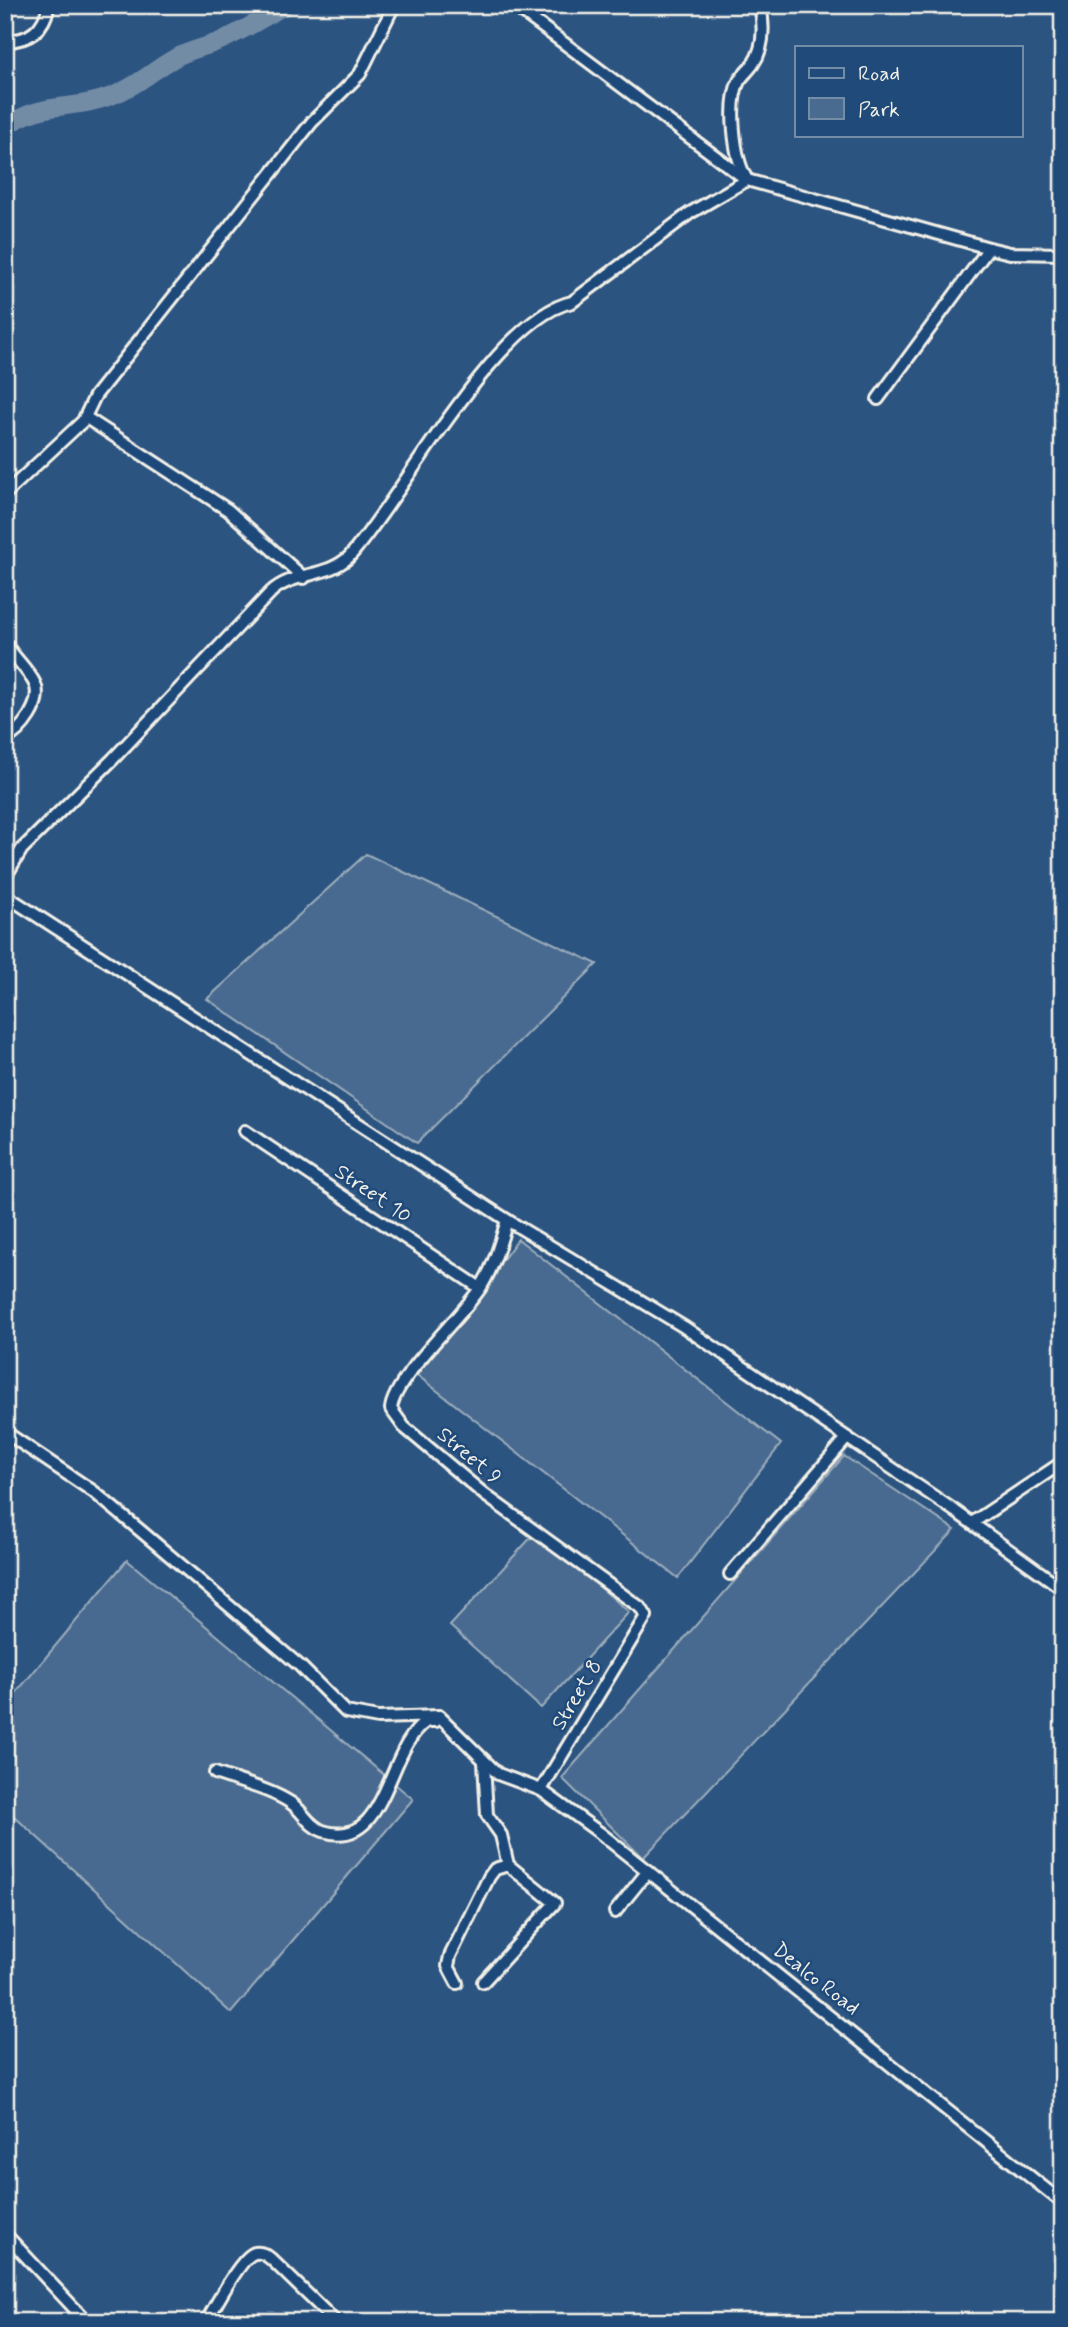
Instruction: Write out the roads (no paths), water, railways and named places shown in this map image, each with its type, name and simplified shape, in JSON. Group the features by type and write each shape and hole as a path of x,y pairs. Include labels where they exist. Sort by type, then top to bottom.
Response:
{"street":[{"path":"5,41 27,39 36,32 45,21 49,5"},
{"path":"5,494 85,417 94,396 305,130 360,74 394,5"},
{"path":"513,5 747,180 1010,253 1063,254"},
{"path":"747,180 738,162 734,111 739,81 755,62 760,48 760,5"},
{"path":"747,180 690,213 572,302 562,304 528,328 470,390 356,549 334,569 281,584 271,592 113,760 22,849 7,874 6,895 506,1220 684,1327 1063,1589"},
{"path":"878,399 989,248"},
{"path":"85,417 228,510 304,578"},
{"path":"5,643 35,683 37,693 30,714 5,739"},
{"name":"Street 10","path":"245,1131 480,1289"},
{"path":"480,1289 496,1259 506,1220"},
{"name":"Street 9","path":"480,1289 395,1392 391,1409 393,1416 485,1495 641,1608 645,1620"},
{"path":"5,1432 94,1492 300,1666 346,1712 378,1718 432,1715 449,1723"},
{"path":"730,1574 847,1438"},
{"path":"972,1524 1063,1462"},
{"name":"Street 8","path":"541,1790 645,1620"},
{"path":"215,1773 288,1801 317,1829 348,1833 373,1816 414,1731 427,1721 449,1723"},
{"name":"Dealco Road","path":"449,1723 484,1762 516,1782 541,1790 648,1871 1063,2203"},
{"path":"483,1982 555,1903 508,1865 501,1835 487,1815 484,1762"},
{"path":"457,1983 448,1966 450,1956 489,1877 495,1869 508,1865"},
{"path":"615,1912 648,1871"},
{"path":"5,2234 87,2322"},
{"path":"206,2322 244,2262 254,2253 271,2259 336,2322"}],"waterway":[{"path":"5,127 19,118 46,109 97,101 120,92 175,58 229,37 286,5"}]}
